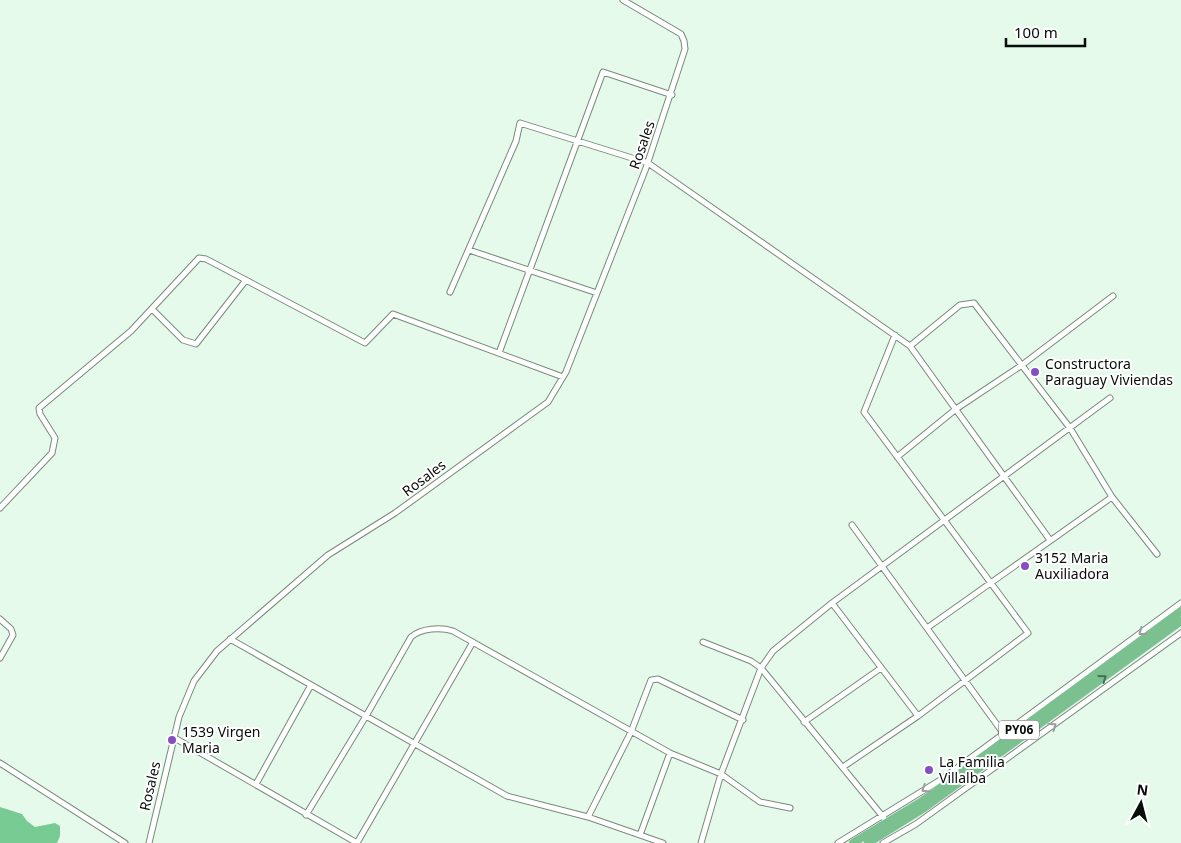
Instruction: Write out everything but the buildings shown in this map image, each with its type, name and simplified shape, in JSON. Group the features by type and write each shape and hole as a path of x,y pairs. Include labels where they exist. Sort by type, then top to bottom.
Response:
{"highway":[{"name":"PY06","path":"868,843 893,829 1007,739 1181,611"},
{"name":"PY06","path":"1007,739 1181,621"},
{"name":"PY06","path":"853,843 893,829"}],"street":[{"name":"Rosales","path":"149,843 173,737 194,681 218,651 328,555 396,513 548,402 563,377 648,163 672,96 685,49 684,40 680,34 623,0"},
{"path":"499,353 603,72 672,96"},
{"path":"450,292 516,140 520,123 648,163 910,346 1050,540"},
{"path":"469,250 597,294"},
{"path":"0,508 52,454 55,438 40,414 39,408 153,310 199,258 206,259 365,343 393,314 563,377"},
{"path":"153,310 183,340 196,344 246,280"},
{"path":"897,457 956,409 1022,365 1113,296"},
{"path":"910,346 960,305 974,303 1070,428 1112,497 1157,554"},
{"path":"843,767 918,716 1028,633 864,412 895,335"},
{"path":"701,843 721,774 743,720 761,668 773,651 832,603 1110,398"},
{"path":"927,628 1112,497"},
{"path":"852,525 883,565 1007,739"},
{"path":"832,603 918,716"},
{"path":"838,843 1007,739 1181,603"},
{"path":"0,619 11,629 14,636 0,658"},
{"path":"306,815 411,637 416,632 448,629 670,753 721,774 760,802 790,808"},
{"path":"884,843 893,829 1008,759 1181,633"},
{"path":"230,640 507,796 588,817 663,843"},
{"path":"173,737 357,843 473,642"},
{"path":"703,642 751,661 761,668 893,829"},
{"path":"804,722 881,668"},
{"path":"588,817 631,732 649,683 655,679 743,720"},
{"path":"256,784 311,685"},
{"path":"640,835 670,753"},
{"path":"0,763 125,843"}],"green space":[{"path":"0,807 22,814 35,827 55,823 60,826 60,836 57,843 0,843"}],"place":[{"name":"Constructora Paraguay Viviendas","path":"1035,372"},
{"name":"3152 Maria Auxiliadora","path":"1025,566"},
{"name":"1539 Virgen Maria","path":"172,740"},
{"name":"La Familia Villalba","path":"929,770"}]}
